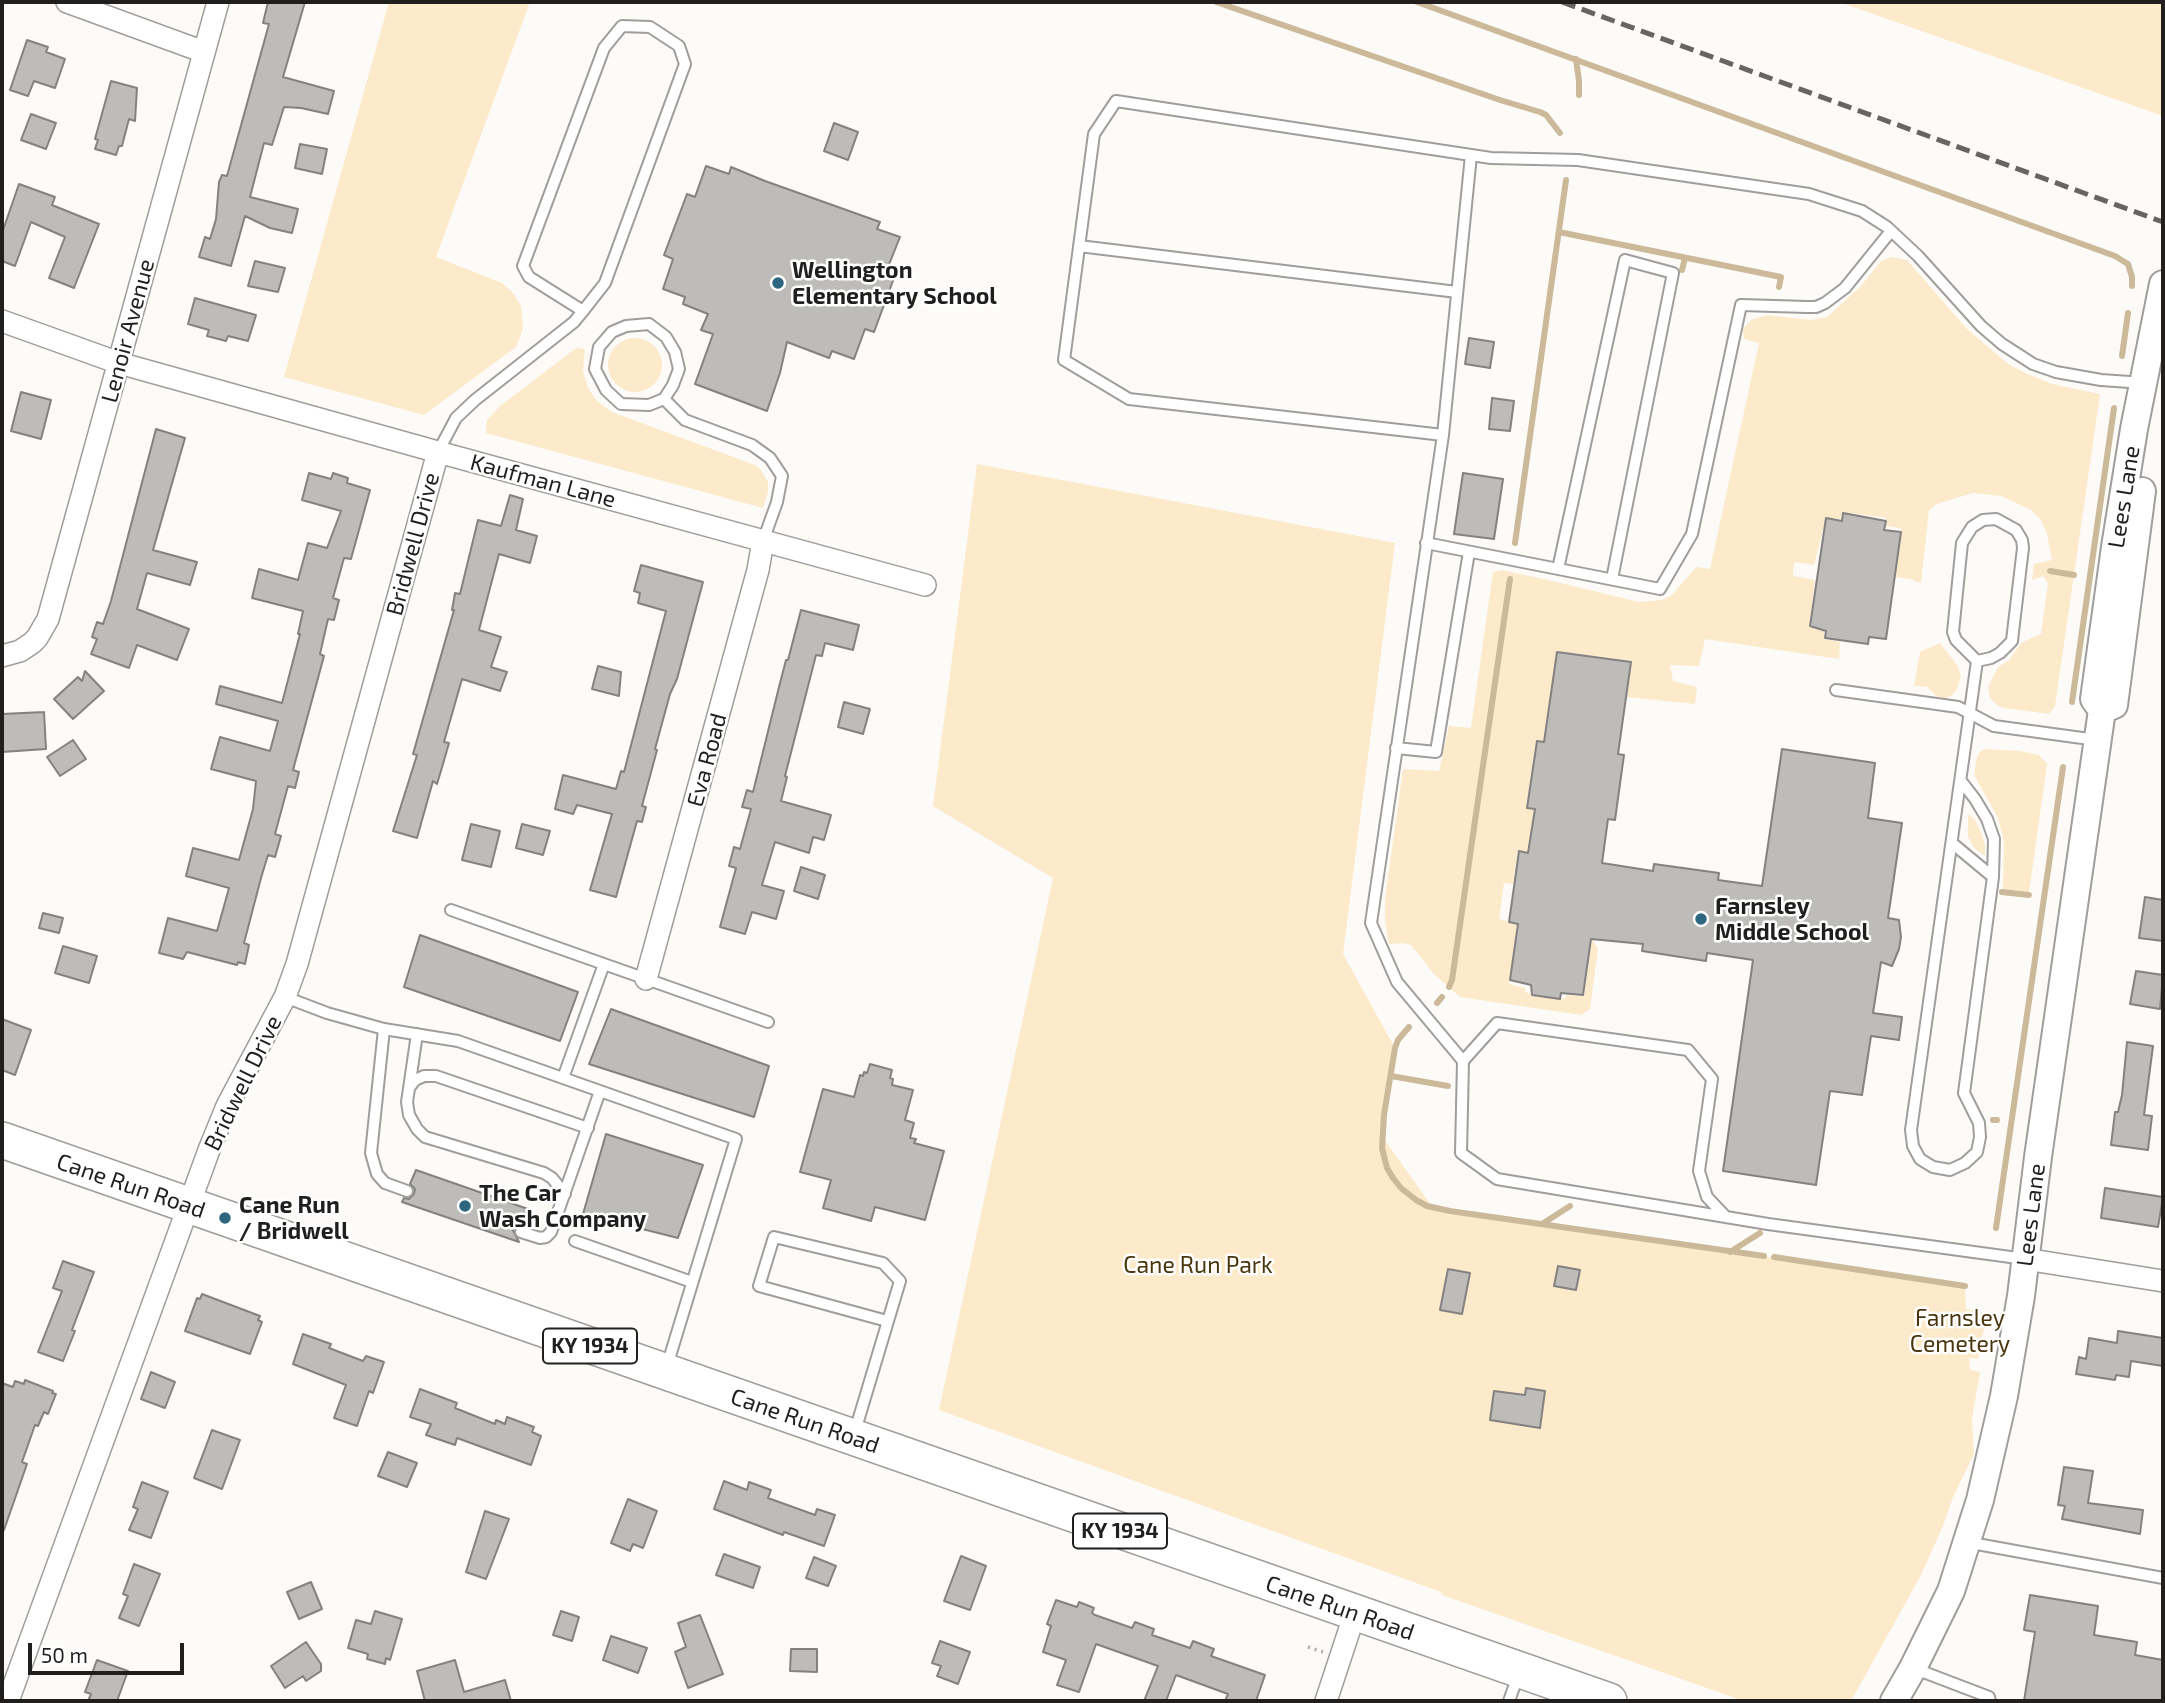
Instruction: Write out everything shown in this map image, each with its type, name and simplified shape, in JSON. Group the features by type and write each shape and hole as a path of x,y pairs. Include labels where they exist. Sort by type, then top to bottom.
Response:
{"highway":[{"name":"Cane Run Road","path":"2,1140 1355,1613 1514,1686 1602,1700"}],"street":[{"path":"67,2 204,52"},
{"name":"Lenoir Avenue","path":"11,654 37,638 48,619 218,2"},
{"name":"Lees Lane","path":"1894,1701 1951,1591 1980,1500 1996,1437 2011,1356 2102,710 2094,699 2115,547 2163,284"},
{"name":"Kaufman Lane","path":"2,321 119,363 925,585"},
{"name":"Lees Lane","path":"2102,710 2114,705 2150,428 2163,351"},
{"name":"Bridwell Drive","path":"8,1701 188,1205 227,1106 285,997 297,964 438,452"},
{"name":"Eva Road","path":"646,979 755,584 763,541"},
{"path":"2025,1259 2163,1281"},
{"path":"1326,1701 1355,1613"}],"lane":[{"path":"438,452 456,418 574,322 583,311 605,283 685,64 679,46 650,27 622,26 604,48 523,266 530,277 583,311"},
{"path":"1443,435 1129,399 1064,360 1094,134 1116,101 1491,158 1578,160 1791,190 1849,206 1871,216 1918,256 1981,326 2002,344 2033,364 2056,372 2101,380 2144,383"},
{"path":"1463,1061 1397,982 1371,923 1443,435 1471,155"},
{"path":"1426,544 1660,589 1692,534 1741,305 1816,307 1825,303 1845,288 1891,231"},
{"path":"1079,246 1457,292"},
{"path":"1558,569 1625,260 1674,273 1612,579"},
{"path":"649,324 666,337 675,352 679,369 664,399 649,405 621,404 606,390 595,369 599,347 612,332 626,326 649,324"},
{"path":"664,399 685,420 752,445 771,458 782,476 778,502 763,541"},
{"path":"1996,519 2016,530 2022,540 2024,555 2019,593 2012,641 1991,658 1977,661 1956,640 1953,632 1962,543 1972,527 1983,520 1996,519"},
{"path":"1396,748 1436,752 1469,552"},
{"path":"1961,781 1987,819 1994,839 1993,877 1964,1093 1979,1123 1980,1137 1977,1152 1965,1163 1950,1170 1933,1167 1920,1159 1913,1146 1911,1130 1977,661"},
{"path":"1836,690 1958,707 1994,726 2097,740"},
{"path":"1952,844 1993,877"},
{"path":"451,910 768,1022"},
{"path":"563,1078 604,964"},
{"path":"285,997 327,1013 384,1029 458,1041 736,1139 665,1372"},
{"path":"1726,1217 1707,1197 1699,1171 1712,1079 1688,1050 1497,1023 1463,1061 1461,1153 1497,1179 1726,1217 2025,1259"},
{"path":"384,1029 371,1153 377,1174 385,1183 407,1191"},
{"path":"417,1034 407,1102 417,1129 425,1137 544,1173 552,1178 565,1195"},
{"path":"409,1088 415,1080 424,1076 436,1076 588,1128"},
{"path":"521,1232 540,1238 551,1232 600,1091"},
{"path":"853,1437 900,1281 883,1263 774,1237 759,1286 887,1321"},
{"path":"575,1241 692,1282"},
{"path":"1966,1542 2163,1578"},
{"path":"1913,1668 1989,1698 1990,1701"}],"green space":[{"path":"389,2 530,2 436,257 502,283 521,306 523,329 516,347 424,415 284,377"},
{"path":"1839,2 2163,2 2163,116"},
{"path":"1891,257 1907,260 1967,329 2007,363 2052,384 2100,394 2055,706 2049,714 2005,708 1998,706 1990,698 1988,687 1998,667 2009,660 2021,643 2041,634 2048,583 2043,576 2032,580 2034,564 2052,560 2047,534 2041,520 2031,510 2001,496 1973,493 1937,504 1929,510 1921,583 1895,577 1901,530 1886,526 1886,518 1842,512 1841,519 1826,518 1814,565 1794,562 1793,576 1815,580 1809,626 1824,631 1824,639 1840,642 1839,659 1705,639 1699,666 1670,665 1673,681 1697,687 1695,704 1627,697 1631,661 1557,651 1543,741 1536,741 1526,807 1534,810 1528,852 1518,851 1513,884 1504,883 1499,919 1517,924 1509,984 1525,988 1525,992 1544,998 1584,996 1592,939 1598,949 1590,1009 1581,1015 1460,997 1434,974 1411,945 1389,944 1385,899 1403,769 1439,771 1449,726 1471,728 1493,572 1502,570 1639,602 1662,600 1672,595 1696,567 1710,569 1759,343 1744,339 1743,329 1751,320 1767,315 1811,320 1827,317 1860,287 1881,261"},
{"path":"640,338 650,342 658,350 662,365 658,380 650,388 630,392 620,388 612,380 608,360 612,350 620,342"},
{"path":"576,348 585,349 583,371 588,388 597,401 612,412 755,465 761,470 768,482 763,508 486,433 487,420 500,406"},
{"name":"Cane Run Park","path":"977,464 1395,543 1343,954 1395,1048 1382,1136 1433,1208 1965,1286 1966,1309 1987,1313 1978,1359 1969,1358 1970,1370 1980,1372 1972,1419 1974,1454 1921,1575 1851,1701 1744,1701 1442,1595 1441,1592 939,1410 1053,878 933,806"},
{"path":"1940,643 1957,665 1961,676 1957,689 1947,698 1939,698 1927,687 1914,686 1920,652"},
{"path":"1985,749 2039,755 2047,764 2029,892 2003,889 2004,842 2001,829 1997,816 1974,775 1977,757"},
{"path":"1968,814 1975,820 1981,832 1985,856 1974,848 1968,837"}],"building":[{"path":"268,2 305,2 283,77 334,91 328,114 284,107 272,145 264,143 250,197 298,209 292,233 270,228 245,216 231,266 199,257 205,237 210,239 216,219 219,182 222,175 227,176 269,24 263,23"},
{"path":"27,40 48,47 46,52 65,59 55,88 34,81 28,96 10,90"},
{"path":"111,81 137,88 135,121 129,119 122,146 119,146 116,155 95,149 98,140 95,139"},
{"path":"31,114 56,123 46,149 21,140"},
{"path":"834,123 858,132 848,160 824,151"},
{"path":"300,144 327,149 322,174 295,168"},
{"name":"Wellington Elementary School","path":"706,166 729,174 731,167 880,222 877,229 900,237 888,267 897,270 874,332 865,329 854,359 832,351 829,358 787,342 767,411 695,384 713,334 701,330 708,314 683,304 685,297 663,289 673,259 664,255 687,194 695,197"},
{"path":"19,184 55,197 52,205 99,224 74,288 49,278 65,237 31,222 15,266 2,261 2,233"},
{"path":"255,261 285,268 278,292 248,286"},
{"path":"195,298 256,315 248,341 228,336 226,341 207,336 209,330 188,324"},
{"path":"1469,338 1494,342 1490,368 1465,364"},
{"path":"21,392 51,400 41,439 11,431"},
{"path":"1492,398 1514,401 1510,431 1489,429"},
{"path":"156,429 185,438 153,550 197,562 190,585 147,573 137,609 189,629 177,660 137,645 129,668 91,654 97,639 92,637 97,622 103,624 111,601"},
{"path":"309,473 331,479 333,473 348,478 347,483 370,490 351,559 344,558 333,598 339,600 334,620 328,619 320,654 324,656 293,770 299,772 295,788 288,786 275,834 281,836 275,857 268,855 261,878 244,943 249,945 245,964 238,962 237,965 187,952 183,959 159,953 168,918 217,931 229,888 186,876 193,848 239,860 253,809 256,781 211,769 220,737 270,751 278,721 216,704 220,686 282,703 300,634 303,611 252,598 259,569 298,580 308,543 327,548 341,511 302,500"},
{"path":"1463,473 1503,479 1494,539 1454,534"},
{"path":"510,495 523,499 516,530 537,536 530,563 499,554 479,630 501,637 491,667 507,672 500,691 462,679 444,742 449,743 437,784 433,781 417,838 393,831 417,755 413,754 454,610 455,593 460,594 478,520 501,526"},
{"path":"1843,513 1886,521 1884,530 1901,532 1886,639 1869,637 1868,644 1825,638 1826,631 1810,626 1826,518 1842,521"},
{"path":"641,565 703,582 655,749 657,750 642,806 646,807 642,822 637,821 616,897 590,890 612,814 577,805 573,814 555,809 563,775 616,789 621,771 624,772 666,611 638,603 640,593 634,591"},
{"path":"801,610 859,625 853,650 825,643 822,656 816,655 781,801 831,815 824,840 813,837 809,853 775,842 762,885 784,891 776,919 752,912 745,934 720,927 736,868 729,866 734,847 740,849 751,809 742,807 747,790 753,792"},
{"name":"Farnsley Middle School","path":"1557,652 1631,662 1618,754 1624,755 1615,820 1608,819 1602,863 1653,871 1654,864 1719,873 1718,880 1762,886 1782,749 1875,763 1868,818 1902,823 1888,918 1899,920 1901,937 1892,966 1881,962 1873,1013 1902,1017 1899,1040 1871,1036 1862,1095 1830,1091 1816,1185 1723,1171 1753,960 1707,953 1706,961 1642,951 1643,944 1591,939 1583,995 1561,993 1560,999 1532,995 1531,985 1510,980 1518,924 1509,922 1519,851 1528,853 1535,809 1527,808 1537,741 1544,742"},
{"path":"598,666 621,672 619,696 592,689"},
{"path":"85,671 104,691 73,719 54,699 78,677 82,681"},
{"path":"844,702 870,709 863,734 838,727"},
{"path":"44,712 46,749 2,752 2,714"},
{"path":"73,740 86,759 60,776 47,757"},
{"path":"471,824 500,831 491,867 462,860"},
{"path":"522,824 550,831 543,855 516,848"},
{"path":"801,867 825,875 818,899 794,891"},
{"path":"2145,897 2163,900 2163,941 2139,938"},
{"path":"43,913 63,918 59,933 39,928"},
{"path":"420,935 578,992 560,1041 404,987"},
{"path":"63,946 97,956 89,983 55,973"},
{"path":"2136,971 2163,975 2160,1009 2130,1004"},
{"path":"611,1009 769,1066 754,1117 589,1064"},
{"path":"2,1019 31,1030 15,1075 2,1070"},
{"path":"2127,1042 2153,1046 2144,1115 2152,1116 2148,1150 2111,1145 2115,1112 2118,1112 2122,1095"},
{"path":"870,1064 892,1070 892,1085 913,1090 905,1120 914,1123 910,1138 916,1139 914,1143 944,1151 925,1220 875,1207 871,1221 823,1208 831,1180 800,1172 823,1089 854,1097 860,1075 867,1073"},
{"path":"606,1134 703,1165 678,1238 583,1214"},
{"name":"The Car Wash Company","path":"416,1170 528,1209 523,1224 513,1230 519,1242 402,1202 404,1198 409,1199 414,1194 415,1189 410,1184"},
{"path":"2105,1188 2163,1197 2158,1227 2101,1218"},
{"path":"63,1261 94,1272 63,1361 38,1352 62,1291 53,1288"},
{"path":"1558,1266 1580,1270 1576,1290 1554,1286"},
{"path":"1448,1269 1470,1273 1462,1314 1440,1310"},
{"path":"202,1294 260,1316 258,1320 262,1322 250,1354 185,1331 197,1298 200,1299"},
{"path":"2118,1331 2163,1338 2163,1366 2131,1361 2129,1377 2116,1375 2115,1380 2076,1374 2079,1357 2086,1359 2089,1338 2117,1343"},
{"path":"303,1334 331,1344 329,1348 363,1361 366,1356 384,1362 373,1393 369,1391 357,1426 334,1418 346,1385 293,1364"},
{"path":"151,1372 175,1382 165,1408 141,1399"},
{"path":"25,1380 56,1394 48,1414 44,1412 38,1426 35,1425 22,1462 27,1464 4,1530 2,1383 13,1387 15,1381 24,1384"},
{"path":"1526,1388 1545,1391 1540,1428 1490,1420 1494,1391 1525,1395"},
{"path":"420,1389 457,1403 455,1408 495,1424 496,1420 505,1424 507,1417 534,1427 532,1432 541,1436 531,1465 457,1438 455,1445 426,1435 431,1424 410,1417"},
{"path":"212,1430 240,1440 222,1489 194,1478"},
{"path":"388,1452 417,1463 407,1487 378,1476"},
{"path":"2064,1467 2093,1471 2088,1503 2143,1510 2140,1534 2062,1519 2065,1506 2058,1505"},
{"path":"724,1481 747,1490 749,1482 771,1490 768,1498 815,1515 817,1509 835,1515 824,1546 784,1532 783,1535 714,1509"},
{"path":"142,1482 168,1492 151,1538 129,1530 138,1509 133,1507"},
{"path":"628,1499 657,1511 643,1548 633,1544 630,1551 611,1543"},
{"path":"485,1511 509,1519 486,1579 466,1572"},
{"path":"724,1554 760,1567 753,1588 716,1575"},
{"path":"961,1556 986,1566 970,1610 944,1601"},
{"path":"814,1557 836,1566 828,1586 806,1578"},
{"path":"134,1564 160,1574 139,1626 119,1618 128,1596 123,1594"},
{"path":"311,1582 322,1609 299,1619 287,1592"},
{"path":"2030,1595 2098,1606 2094,1635 2137,1642 2135,1655 2163,1660 2163,1701 2024,1701 2035,1632 2024,1630"},
{"path":"1056,1600 1077,1607 1079,1602 1094,1608 1092,1613 1095,1615 1132,1628 1135,1622 1154,1629 1152,1635 1190,1648 1193,1641 1214,1649 1211,1656 1265,1675 1256,1701 1225,1701 1228,1694 1176,1675 1166,1701 1144,1701 1158,1666 1096,1644 1079,1692 1057,1685 1066,1660 1043,1652 1051,1626 1047,1624"},
{"path":"375,1611 402,1619 390,1660 386,1658 385,1664 367,1659 368,1654 348,1648 356,1620 371,1624"},
{"path":"561,1611 579,1617 572,1641 553,1635"},
{"path":"700,1615 723,1674 688,1688 675,1652 686,1647 678,1623"},
{"path":"611,1636 647,1648 638,1673 603,1660"},
{"path":"940,1641 970,1652 958,1684 937,1676 941,1666 932,1663"},
{"path":"306,1642 321,1664 321,1671 306,1681 303,1676 285,1688 271,1666"},
{"path":"791,1649 817,1649 817,1672 790,1671"},
{"path":"97,1660 128,1671 117,1701 88,1701 91,1694 85,1692"},
{"path":"455,1660 464,1692 505,1680 511,1701 425,1701 417,1671"}],"waterway":[{"path":"1216,2 1540,112 1546,115 1560,133"},
{"path":"1417,2 2115,256 2128,264 2132,286"},
{"path":"1576,59 1579,95"},
{"path":"1515,543 1566,180"},
{"path":"1559,232 1781,277 1779,287"},
{"path":"1682,270 1685,258"},
{"path":"2122,356 2128,313"},
{"path":"2072,702 2114,408"},
{"path":"2050,571 2074,575"},
{"path":"1449,987 1510,579"},
{"path":"1996,1228 2063,767"},
{"path":"2002,892 2029,895"},
{"path":"1437,1003 1442,997"},
{"path":"1409,1027 1395,1048 1384,1115 1382,1148 1387,1168 1393,1178 1416,1200 1427,1206 1450,1211 1764,1256"},
{"path":"1391,1076 1448,1086"},
{"path":"1542,1224 1570,1206"},
{"path":"1730,1252 1760,1233"},
{"path":"1774,1257 1965,1286"}],"railway":[{"path":"1562,2 2163,222"}],"place":[{"name":"Wellington Elementary School","path":"778,283"},
{"name":"Farnsley Middle School","path":"1701,919"},
{"name":"The Car Wash Company","path":"465,1206"},
{"name":"Cane Run / Bridwell","path":"225,1218"}],"park label":[{"name":"Farnsley Cemetery","path":"1960,1331"}]}
